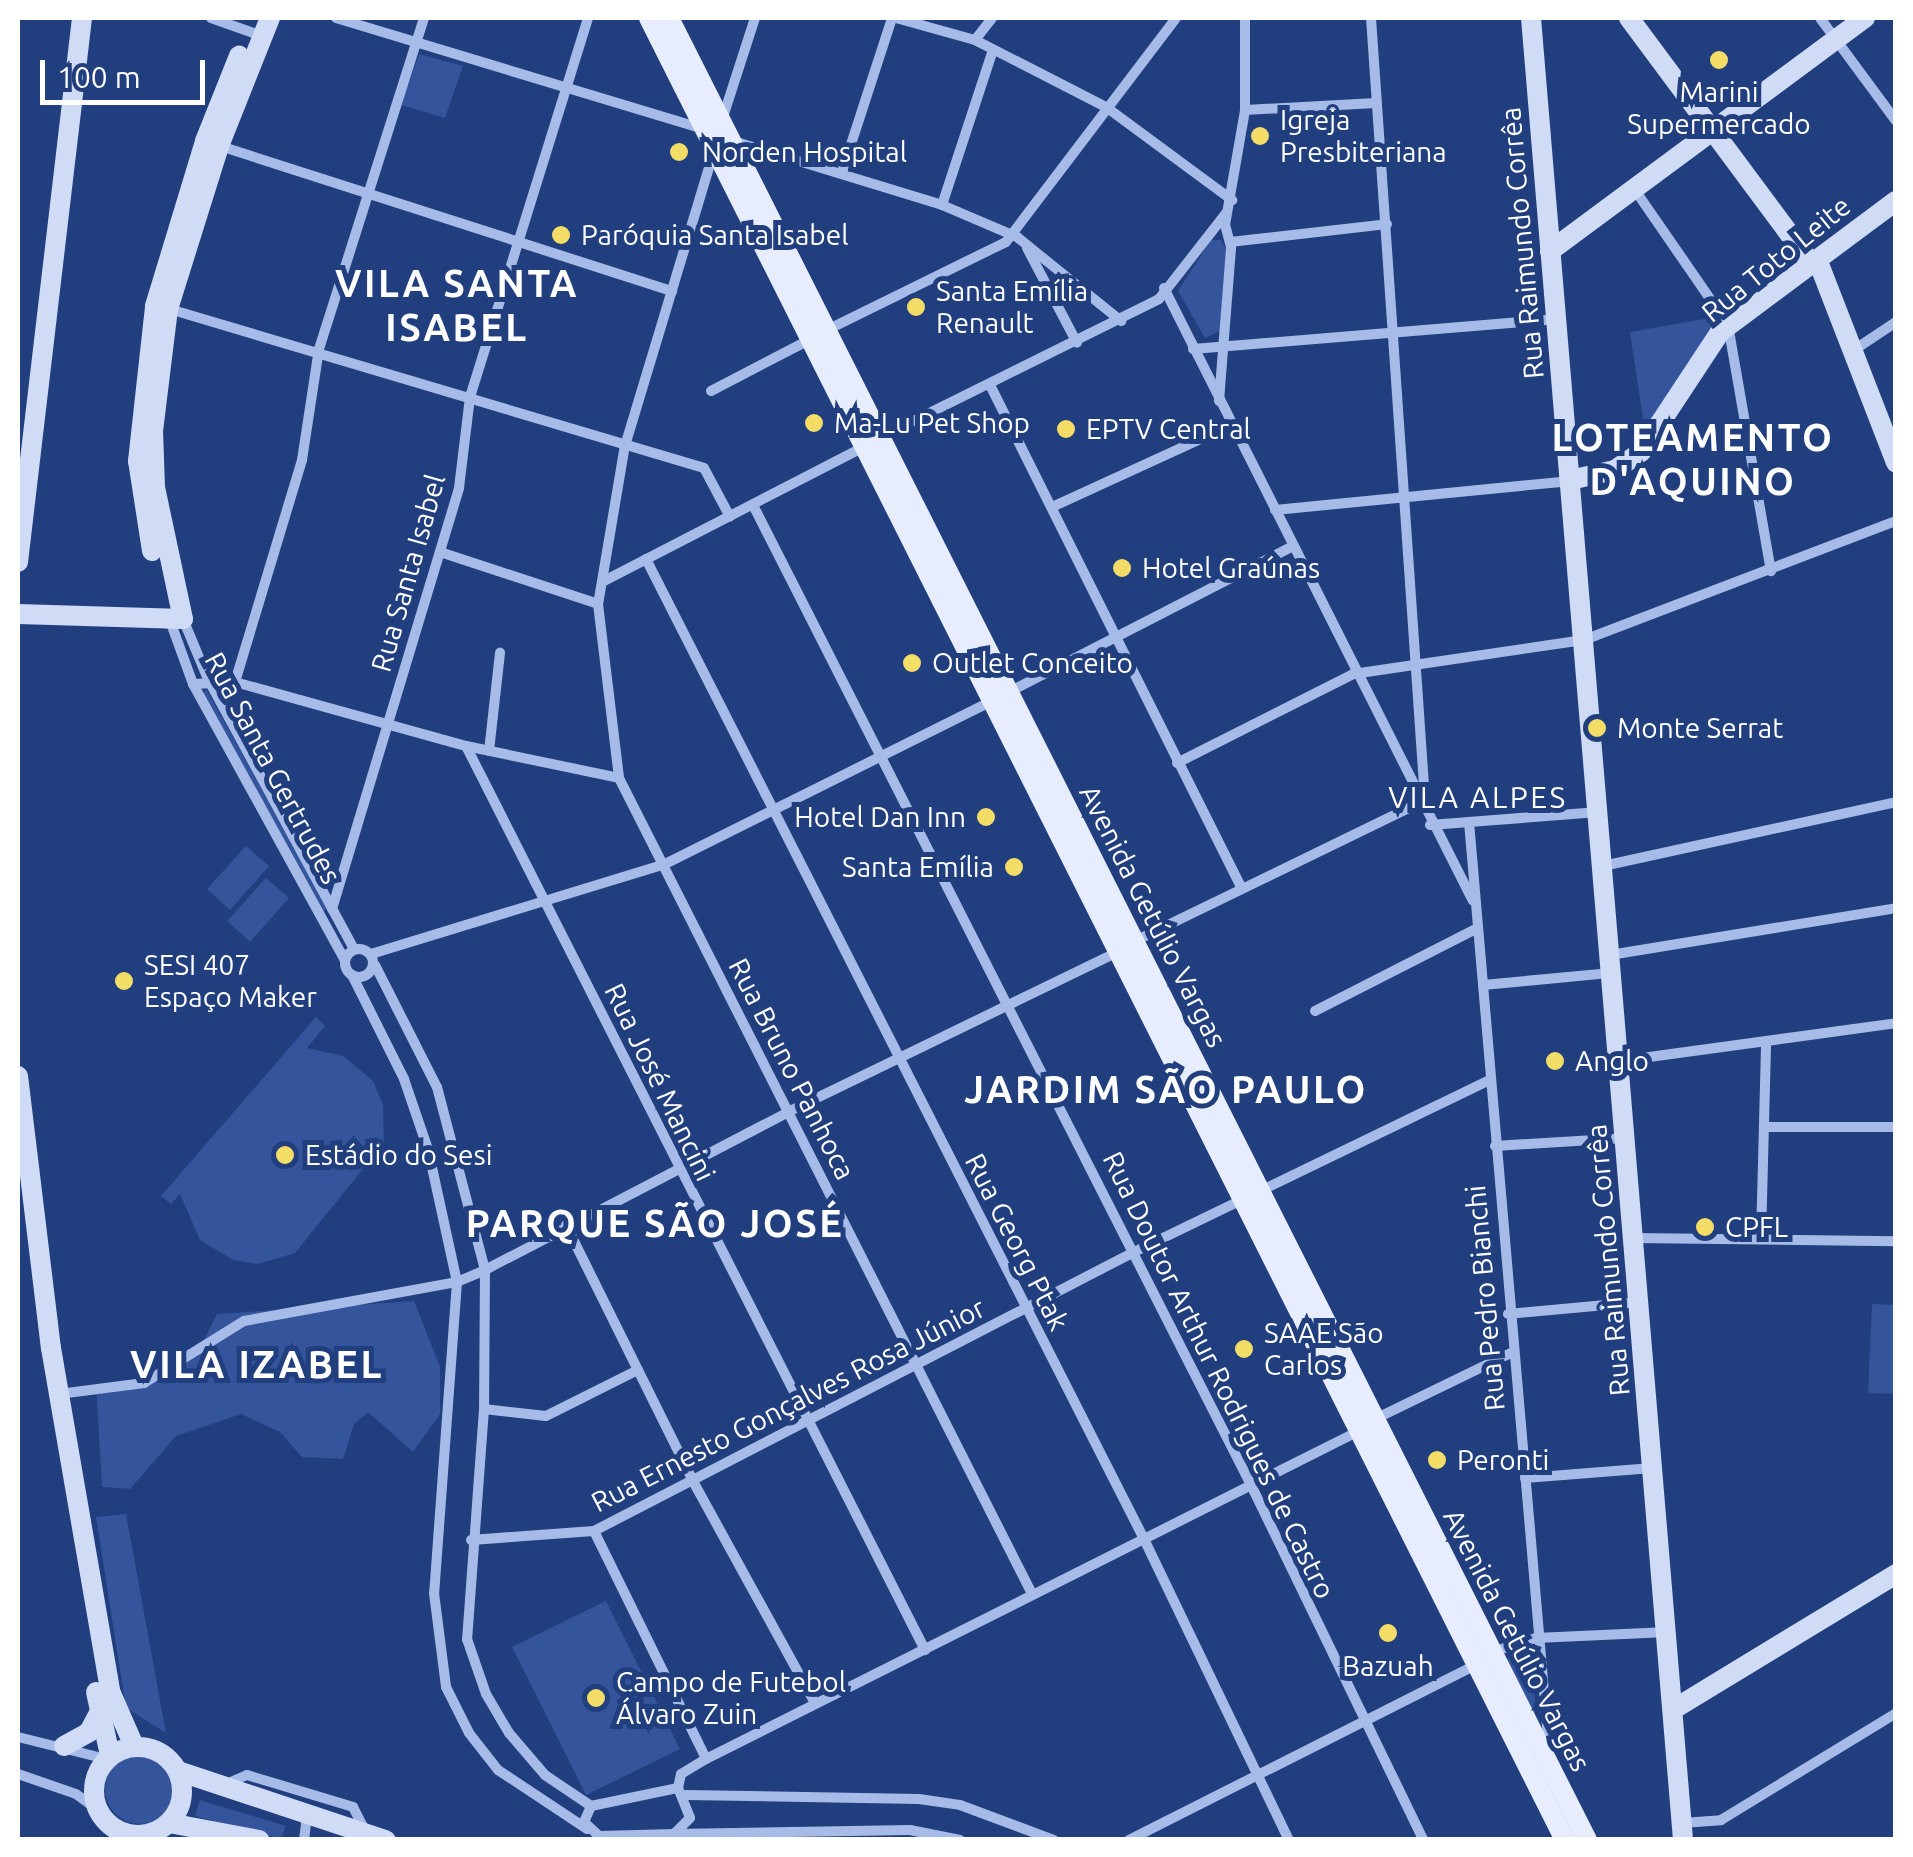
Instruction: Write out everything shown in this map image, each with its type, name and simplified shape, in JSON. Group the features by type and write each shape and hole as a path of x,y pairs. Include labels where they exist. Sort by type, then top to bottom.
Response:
{"main road":[{"name":"Avenida Getúlio Vargas","path":"649,18 718,135"},
{"name":"Avenida Getúlio Vargas","path":"669,18 718,135 818,335 1127,946 1261,1192 1368,1425 1486,1658 1587,1840"},
{"name":"Avenida Getúlio Vargas","path":"1127,946 1242,1202 1368,1425"},
{"name":"Avenida Getúlio Vargas","path":"1486,1658 1565,1840"}],"street":[{"path":"18,562 82,18"},
{"path":"212,18 260,25"},
{"path":"336,18 942,205 1024,242 1121,321"},
{"path":"236,682 302,460 319,350 424,18"},
{"name":"Rua Santa Isabel","path":"332,909 458,488 470,396 588,18"},
{"path":"194,684 208,679 236,682 466,746 619,778 598,604 624,445 755,18"},
{"path":"842,172 894,18 975,40 1106,107 1229,206"},
{"path":"975,40 992,18"},
{"path":"711,391 1011,235 1176,18"},
{"path":"1219,401 1227,346 1229,206 1244,110 1246,18"},
{"path":"1371,18 1420,660 1425,800 1430,825 1474,903"},
{"name":"Rua Raimundo Corrêa","path":"1531,18 1683,1831"},
{"path":"1629,18 1810,262 1819,264 1894,452"},
{"path":"1820,18 1896,121"},
{"path":"1550,250 1865,18"},
{"name":"Rua Santa Gertrudes","path":"260,25 212,143 162,307 138,461 194,684 352,976"},
{"path":"942,205 993,50"},
{"path":"1244,110 1376,103"},
{"path":"212,143 368,192 516,245 672,290"},
{"path":"1635,190 1728,325 1771,571"},
{"name":"Rua Toto Leite","path":"1570,480 1614,470 1641,452 1728,325 1896,201"},
{"path":"602,582 1159,299 1229,206"},
{"path":"1230,242 1386,224"},
{"path":"1024,242 1077,344"},
{"path":"1164,288 1353,674 1425,800"},
{"path":"162,307 319,350 704,468 730,517"},
{"path":"1192,349 1556,319"},
{"path":"1854,350 1896,322"},
{"path":"990,385 1242,889"},
{"path":"1052,507 1231,425"},
{"path":"1274,510 1570,480"},
{"name":"Rua Doutor Arthur Rodrigues de Castro","path":"753,504 884,754 1251,1485 1423,1840"},
{"path":"1177,763 1353,674 1420,660 1584,640 1896,521"},
{"path":"352,976 362,977 373,960 546,899 665,864 1293,546"},
{"path":"440,552 598,604"},
{"name":"Rua Georg Ptak","path":"646,560 1144,1538 1289,1840"},
{"path":"18,605 174,610"},
{"path":"18,614 174,610"},
{"name":"Rua Santa Gertrudes","path":"174,610 354,949"},
{"path":"489,751 500,653"},
{"name":"Rua José Mancini","path":"466,746 546,899 677,1171 810,1421 925,1650"},
{"name":"Rua Bruno Panhoca","path":"619,778 1032,1594"},
{"path":"59,1394 144,1383 244,1321 457,1282 485,1270 788,1112 1425,800"},
{"path":"1603,866 1896,802"},
{"path":"1430,825 1598,812"},
{"name":"Rua Pedro Bianchi","path":"1469,822 1511,1353 1551,1770"},
{"path":"1483,985 1896,908"},
{"path":"1315,1011 1476,929"},
{"path":"345,961 354,949 373,960 437,1088 485,1270 484,1409 471,1540 467,1639 486,1694 545,1775 591,1806 682,1792 919,1799 960,1805 1054,1840"},
{"path":"352,976 404,1080 428,1149 457,1282 434,1593 439,1658 458,1715 498,1770 591,1834 910,1830 960,1840"},
{"path":"1620,1060 1896,1023"},
{"path":"1762,1238 1766,1042"},
{"path":"18,1076 59,1394 110,1691 134,1746"},
{"name":"Rua Ernesto Gonçalves Rosa Júnior","path":"471,1540 594,1531 694,1483 1134,1252 1490,1080"},
{"path":"1764,1127 1896,1126"},
{"path":"1495,1146 1626,1138"},
{"path":"18,1196 108,1757 94,1785 109,1825"},
{"path":"566,1226 694,1483 816,1703"},
{"path":"1634,1238 1896,1240"},
{"path":"1508,1314 1639,1302"},
{"path":"674,1834 690,1818 681,1774 706,1759 1511,1353"},
{"path":"484,1409 546,1416 638,1370"},
{"path":"1525,1478 1654,1468"},
{"path":"594,1531 706,1759"},
{"path":"1674,1709 1896,1574"},
{"path":"1129,1840 1486,1658 1536,1638 1668,1632"},
{"path":"64,1746 89,1732 101,1709"},
{"path":"1683,1831 1721,1820 1896,1713"},
{"path":"18,1737 108,1757 134,1746 160,1752 178,1771 219,1788 376,1836"},
{"path":"159,1831 182,1798 178,1771"},
{"path":"18,1774 76,1794 109,1825 132,1835 159,1831 259,1840"},
{"path":"219,1788 247,1775 353,1807 376,1836"},
{"path":"591,1806 585,1814 591,1834"},
{"path":"304,1840 307,1818"}],"shaded area":[{"path":"419,54 463,66 445,118 401,105"},
{"path":"1211,240 1221,240 1226,249 1220,331 1205,338 1178,291"},
{"path":"1716,317 1717,325 1646,438 1630,332"},
{"path":"206,689 328,908 323,912 202,695"},
{"path":"246,846 269,866 230,910 207,889"},
{"path":"266,878 289,898 250,942 227,921"},
{"path":"316,1017 325,1026 307,1048 343,1056 373,1081 383,1105 384,1143 295,1253 258,1264 233,1260 200,1240 180,1194 171,1204 161,1196"},
{"path":"414,1301 440,1367 440,1414 413,1452 368,1412 354,1424 343,1459 302,1457 280,1432 241,1414 176,1436 130,1489 102,1487 96,1385 142,1381 204,1340 217,1314"},
{"path":"1872,1304 1895,1305 1895,1394 1868,1393"},
{"path":"126,1514 166,1733 126,1708 96,1517"},
{"name":"Campo de Futebol Álvaro Zuin","path":"606,1601 680,1749 586,1795 512,1647"},
{"path":"1523,1649 1534,1651 1535,1717 1507,1659"},
{"path":"140,1754 164,1765 175,1789 164,1813 140,1824 116,1813 105,1789 116,1765"},
{"path":"200,1800 286,1826 281,1839 195,1816"}],"place":[{"name":"Marini Supermercado","path":"1719,60"},
{"name":"Igreja Presbiteriana","path":"1260,136"},
{"name":"Norden Hospital","path":"679,152"},
{"name":"Paróquia Santa Isabel","path":"561,235"},
{"name":"Santa Emília Renault","path":"916,307"},
{"name":"Ma-Lu Pet Shop","path":"814,423"},
{"name":"EPTV Central","path":"1066,429"},
{"name":"Hotel Graúnas","path":"1122,568"},
{"name":"Outlet Conceito","path":"912,663"},
{"name":"Monte Serrat","path":"1597,728"},
{"name":"Hotel Dan Inn","path":"986,817"},
{"name":"Santa Emília","path":"1014,867"},
{"name":"SESI 407 Espaço Maker","path":"124,981"},
{"name":"Anglo","path":"1555,1061"},
{"name":"Estádio do Sesi","path":"285,1155"},
{"name":"CPFL","path":"1705,1227"},
{"name":"SAAE São Carlos","path":"1244,1349"},
{"name":"Peronti","path":"1437,1460"},
{"name":"Bazuah","path":"1388,1633"},
{"name":"Campo de Futebol Álvaro Zuin","path":"596,1698"}],"district":[{"name":"VILA SANTA ISABEL","path":"457,306"},
{"name":"LOTEAMENTO D'AQUINO","path":"1693,460"},
{"name":"VILA ALPES","path":"1478,797"},
{"name":"JARDIM SÃO PAULO","path":"1166,1090"},
{"name":"PARQUE SÃO JOSÉ","path":"655,1224"},
{"name":"VILA IZABEL","path":"257,1365"}]}
